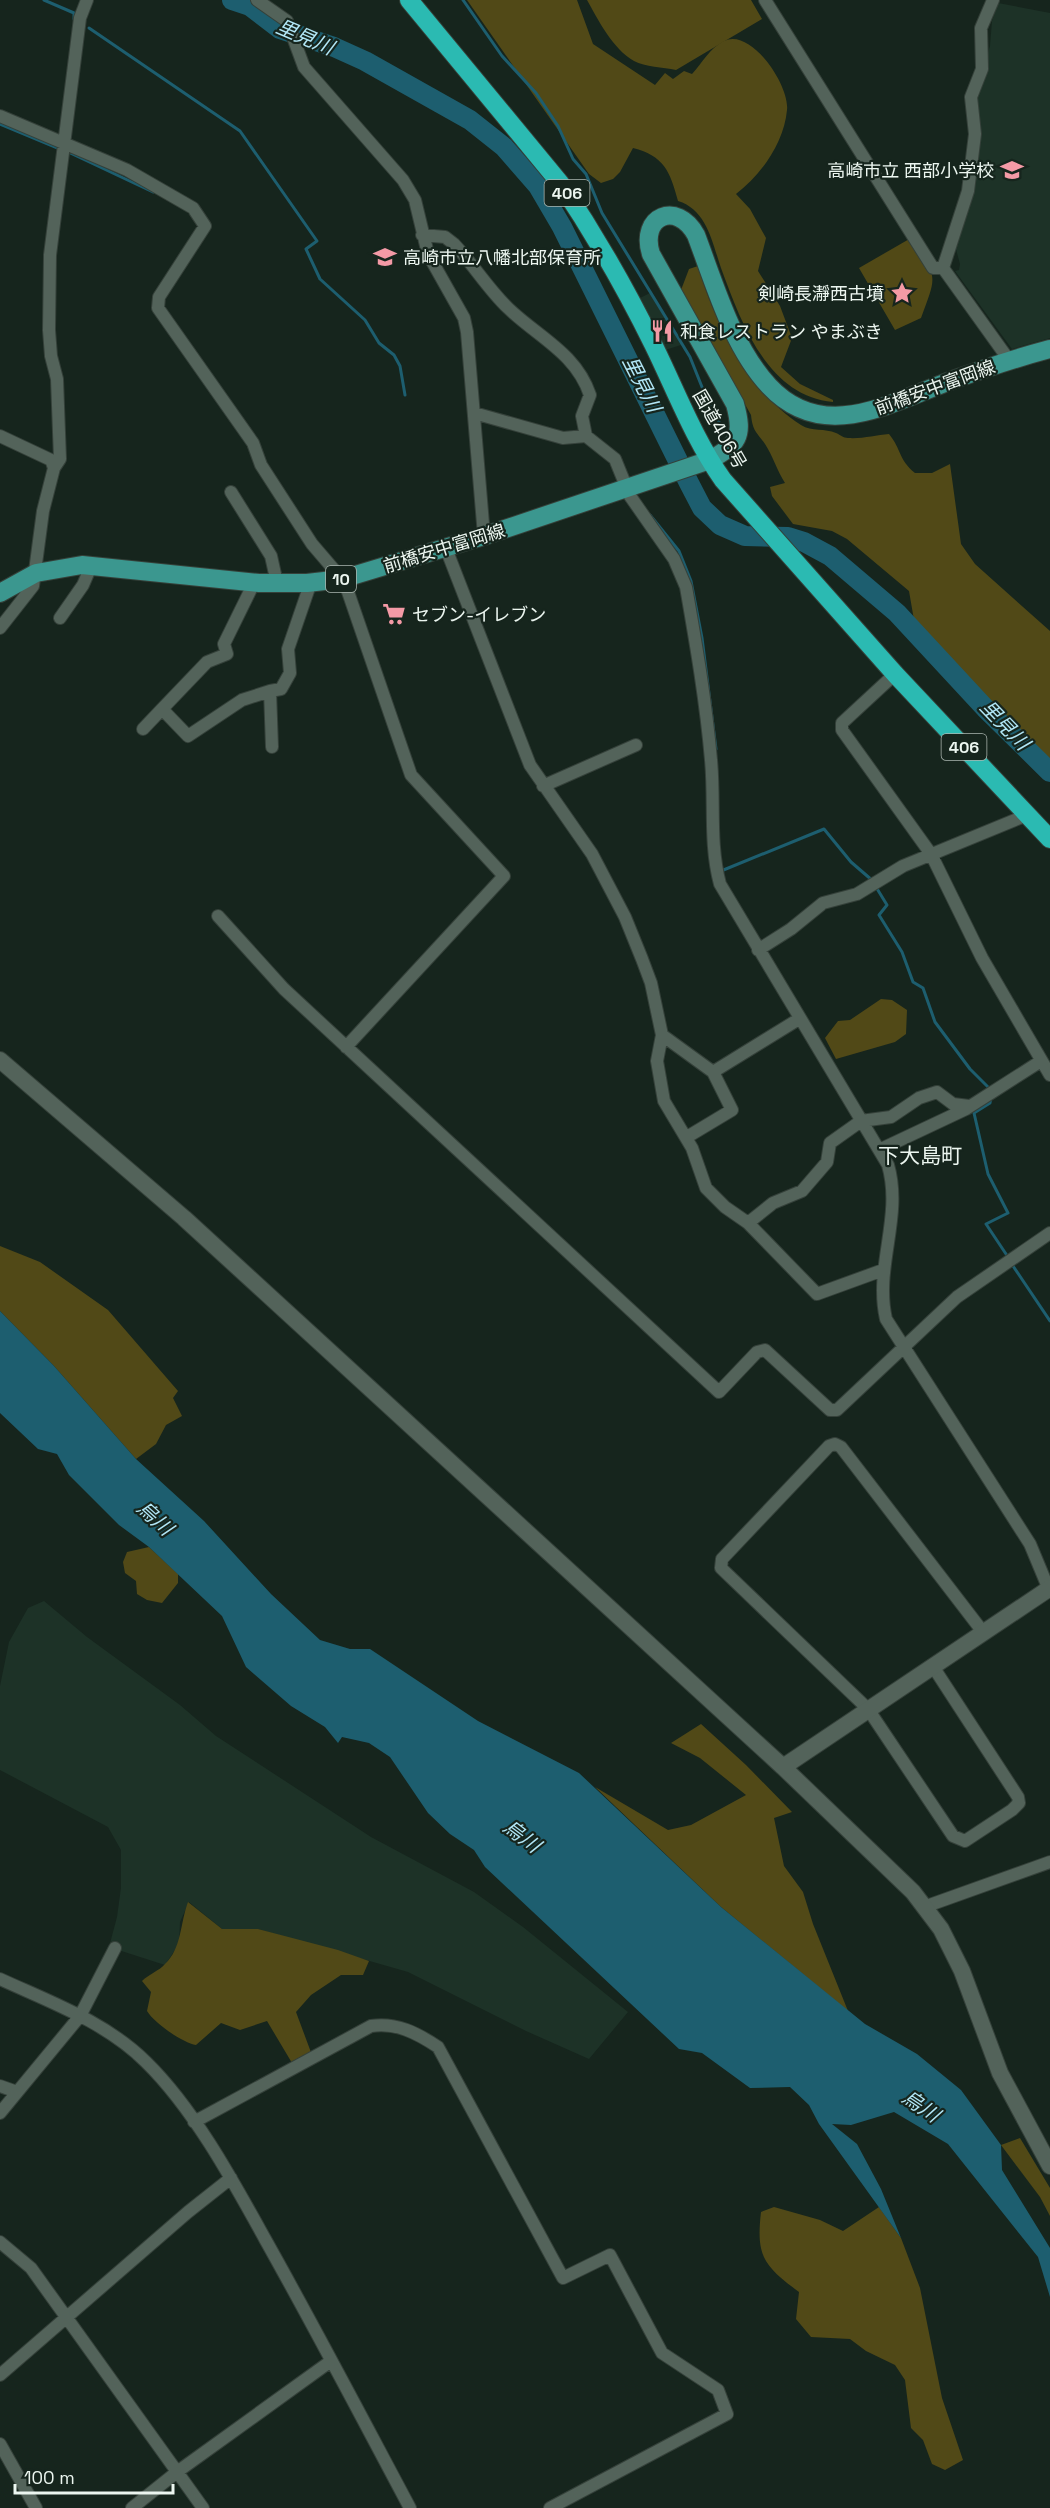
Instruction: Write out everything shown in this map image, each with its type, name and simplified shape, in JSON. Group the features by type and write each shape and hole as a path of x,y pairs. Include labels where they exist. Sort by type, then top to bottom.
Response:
{"highway":[{"name":"国道406号","path":"409,0 548,167 582,215 653,344 710,460 765,528 895,674 1050,839"}],"main road":[{"name":"前橋安中富岡線","path":"0,593 36,573 92,564 254,583 342,579 484,536 693,468 710,460 733,445 739,436 740,423 735,404 651,254 647,237 649,230 657,219 670,214 690,224 730,321 751,361 769,386 787,402 806,412 830,417 873,411 1009,360 1050,349"}],"street":[{"path":"0,628 33,586 36,573 37,538 54,468 60,459 57,379 51,356 49,330 50,255 80,18 87,0"},
{"path":"257,0 290,24 294,44 304,67 403,180 415,200 428,254 464,318 470,348 484,536"},
{"path":"765,0 933,268 943,268"},
{"path":"943,268 968,191 975,134 971,97 982,69 981,28 993,0"},
{"path":"0,116 127,170 196,211 206,226 159,297 158,308 253,443 261,465 312,543 342,579 411,775 504,876 346,1047"},
{"path":"422,235 445,237 454,244 508,308 540,332 571,361 590,395 582,416 586,436 615,459 627,488 674,559 686,587 711,762 712,855 720,884 888,1165 895,1198 883,1270 882,1288 886,1319 1030,1544 1050,1589 932,1665 783,1767"},
{"path":"943,268 1009,360"},
{"path":"474,413 563,438 586,436"},
{"path":"0,436 51,460 54,468"},
{"path":"231,492 271,556 277,583"},
{"path":"446,546 506,708 530,765 592,854 625,917 651,983 662,1035 657,1061 660,1084 669,1113 687,1137 706,1188 725,1207 748,1223 817,1294 883,1270"},
{"path":"60,618 84,585 92,564"},
{"path":"162,709 188,736 242,700 281,689 290,673 288,649 311,582"},
{"path":"143,729 207,662 227,654 224,644 254,583"},
{"path":"895,674 840,726 931,854 982,958 1050,1075"},
{"path":"270,691 272,747"},
{"path":"543,786 636,745"},
{"path":"758,950 792,929 823,903 857,894 897,869 1027,815"},
{"path":"218,916 284,989 719,1392 757,1352 765,1350 830,1410 837,1410 957,1297 1050,1233"},
{"path":"713,1072 799,1019"},
{"path":"662,1035 713,1072 732,1110 687,1137"},
{"path":"0,1060 97,1140 184,1218 783,1767 882,1861 941,1929 962,1971 1000,2073 1050,2166"},
{"path":"879,1150 969,1106 1041,1061"},
{"path":"748,1223 773,1203 802,1191 827,1162 830,1143 861,1121 891,1117 919,1098 937,1092 953,1104 969,1106"},
{"path":"932,1665 1015,1791 1019,1803 965,1841 958,1840 868,1708 721,1569 722,1559 829,1446 835,1444 841,1447 984,1632"},
{"path":"924,1907 1050,1862"},
{"path":"0,2113 80,2016 115,1948"},
{"path":"0,1979 80,2016 105,2031 146,2062 194,2122 231,2178 410,2508"},
{"path":"194,2122 371,2026 385,2024 399,2027 416,2033 438,2047 563,2278 610,2254 662,2353 718,2390 727,2414 550,2508"},
{"path":"0,2086 17,2092"},
{"path":"0,2375 188,2212 231,2178"},
{"path":"0,2242 31,2268 203,2508"},
{"path":"132,2508 177,2472 331,2361"},
{"path":"0,2444 36,2508"}],"shaded area":[{"path":"467,0 577,0 593,44 655,85 665,73 673,79 684,71 692,74 710,52 724,41 735,39 746,42 757,50 776,74 786,100 787,110 781,134 770,157 754,178 736,194 750,209 766,238 758,271 780,306 792,338 781,367 800,384 833,402 810,397 790,386 760,353 738,311 707,228 696,212 688,205 678,201 672,181 659,160 644,151 633,148 620,172 613,179 601,183 589,174"},
{"path":"587,0 751,0 762,19 676,70 643,65 626,56 607,34"},
{"name":"高崎市立 西部小学校","path":"998,3 1050,13 1050,338 1012,349 955,271 959,270 960,264 954,242 972,197 975,98 990,46 992,21"},
{"name":"剣崎長瀞西古墳","path":"911,238 930,269 932,283 921,318 895,330 859,268"},
{"path":"698,266 714,310 736,354 766,395 783,411 805,427 832,432 846,438 889,434 903,459 915,473 932,473 950,464 961,544 975,564 1050,631 1050,774 1014,740 914,620 909,591 847,539 832,531 793,524 772,496 770,487 785,483 768,449 754,428 751,415 681,290 689,269"},
{"path":"650,293 681,345 662,351 634,301"},
{"path":"881,999 892,1000 907,1010 906,1034 895,1042 836,1059 825,1038 838,1021 850,1020"},
{"path":"0,1246 40,1262 108,1310 178,1391 173,1398 182,1416 166,1425 156,1444 136,1459 54,1366 0,1311"},
{"path":"149,1547 178,1574 178,1583 162,1603 147,1600 137,1594 136,1581 125,1573 123,1562 127,1552"},
{"path":"44,1601 87,1637 180,1705 216,1736 371,1837 474,1892 523,1927 628,2012 589,2059 526,2031 408,1972 258,1929 222,1929 189,1902 180,1922 179,1944 165,1965 109,1947 117,1917 121,1888 121,1850 108,1827 0,1770 0,1686 9,1642 28,1608"},
{"path":"701,1724 746,1765 792,1812 774,1818 784,1866 803,1892 813,1924 848,2011 721,1907 595,1787 668,1830 691,1825 746,1795 700,1758 671,1743"},
{"path":"188,1902 222,1929 258,1929 338,1950 369,1961 363,1975 341,1975 311,1995 296,2012 312,2055 292,2063 267,2021 240,2030 221,2023 196,2045 177,2037 151,2016 147,2011 151,1992 142,1981 171,1958 178,1943"},
{"path":"1020,2138 1050,2188 1050,2216 1040,2197 1001,2145"},
{"path":"774,2207 820,2220 843,2231 879,2207 901,2238 920,2288 942,2398 963,2460 945,2470 932,2464 923,2440 911,2428 905,2380 895,2365 866,2351 850,2339 811,2337 796,2319 799,2292 777,2274 761,2250 761,2212"}],"water":[{"name":"烏川","path":"0,1311 54,1366 136,1459 204,1521 271,1594 320,1640 350,1649 370,1649 478,1721 579,1773 721,1907 865,2024 917,2054 961,2090 1001,2145 1002,2170 1050,2248 1050,2297 1038,2257 948,2144 894,2112 851,2125 832,2124 857,2144 881,2189 901,2238 819,2124 809,2105 790,2087 750,2088 702,2053 679,2049 485,1867 474,1850 450,1834 428,1813 390,1757 369,1743 342,1737 338,1743 325,1727 291,1706 246,1667 222,1616 149,1547 119,1525 69,1475 57,1454 38,1449 0,1413"}],"waterway":[{"path":"44,0 74,13 74,19"},
{"name":"里見川","path":"232,0 250,6 280,29 334,47 365,61 470,120 504,147 538,186 562,227 702,508 720,525 745,536 788,537 804,542 830,556 897,613 985,708 1050,772"},
{"path":"463,0 502,56 536,93 558,126 573,159 586,174 602,213 690,357 708,402 720,424"},
{"path":"89,28 240,131 317,241 306,249 320,279 365,320 379,343 394,355 400,366 405,395"},
{"path":"0,124 60,149"},
{"path":"66,151 153,192"},
{"path":"650,515 679,551 691,581 702,638 716,749"},
{"path":"721,871 824,829 851,862 873,881"},
{"path":"876,887 887,905 879,915 902,952 913,982 923,988 935,1022 970,1069 991,1090"},
{"path":"991,1097 990,1103 974,1113 988,1174 1008,1213 986,1224 1008,1257"},
{"path":"1011,1263 1050,1321"}],"place":[{"name":"高崎市立 西部小学校","path":"1012,170"},
{"name":"高崎市立八幡北部保育所","path":"385,257"},
{"name":"剣崎長瀞西古墳","path":"902,293"},
{"name":"和食レストラン やまぶき","path":"662,331"},
{"name":"セブン-イレブン","path":"394,614"}],"district":[{"name":"下大島町","path":"920,1155"}]}
